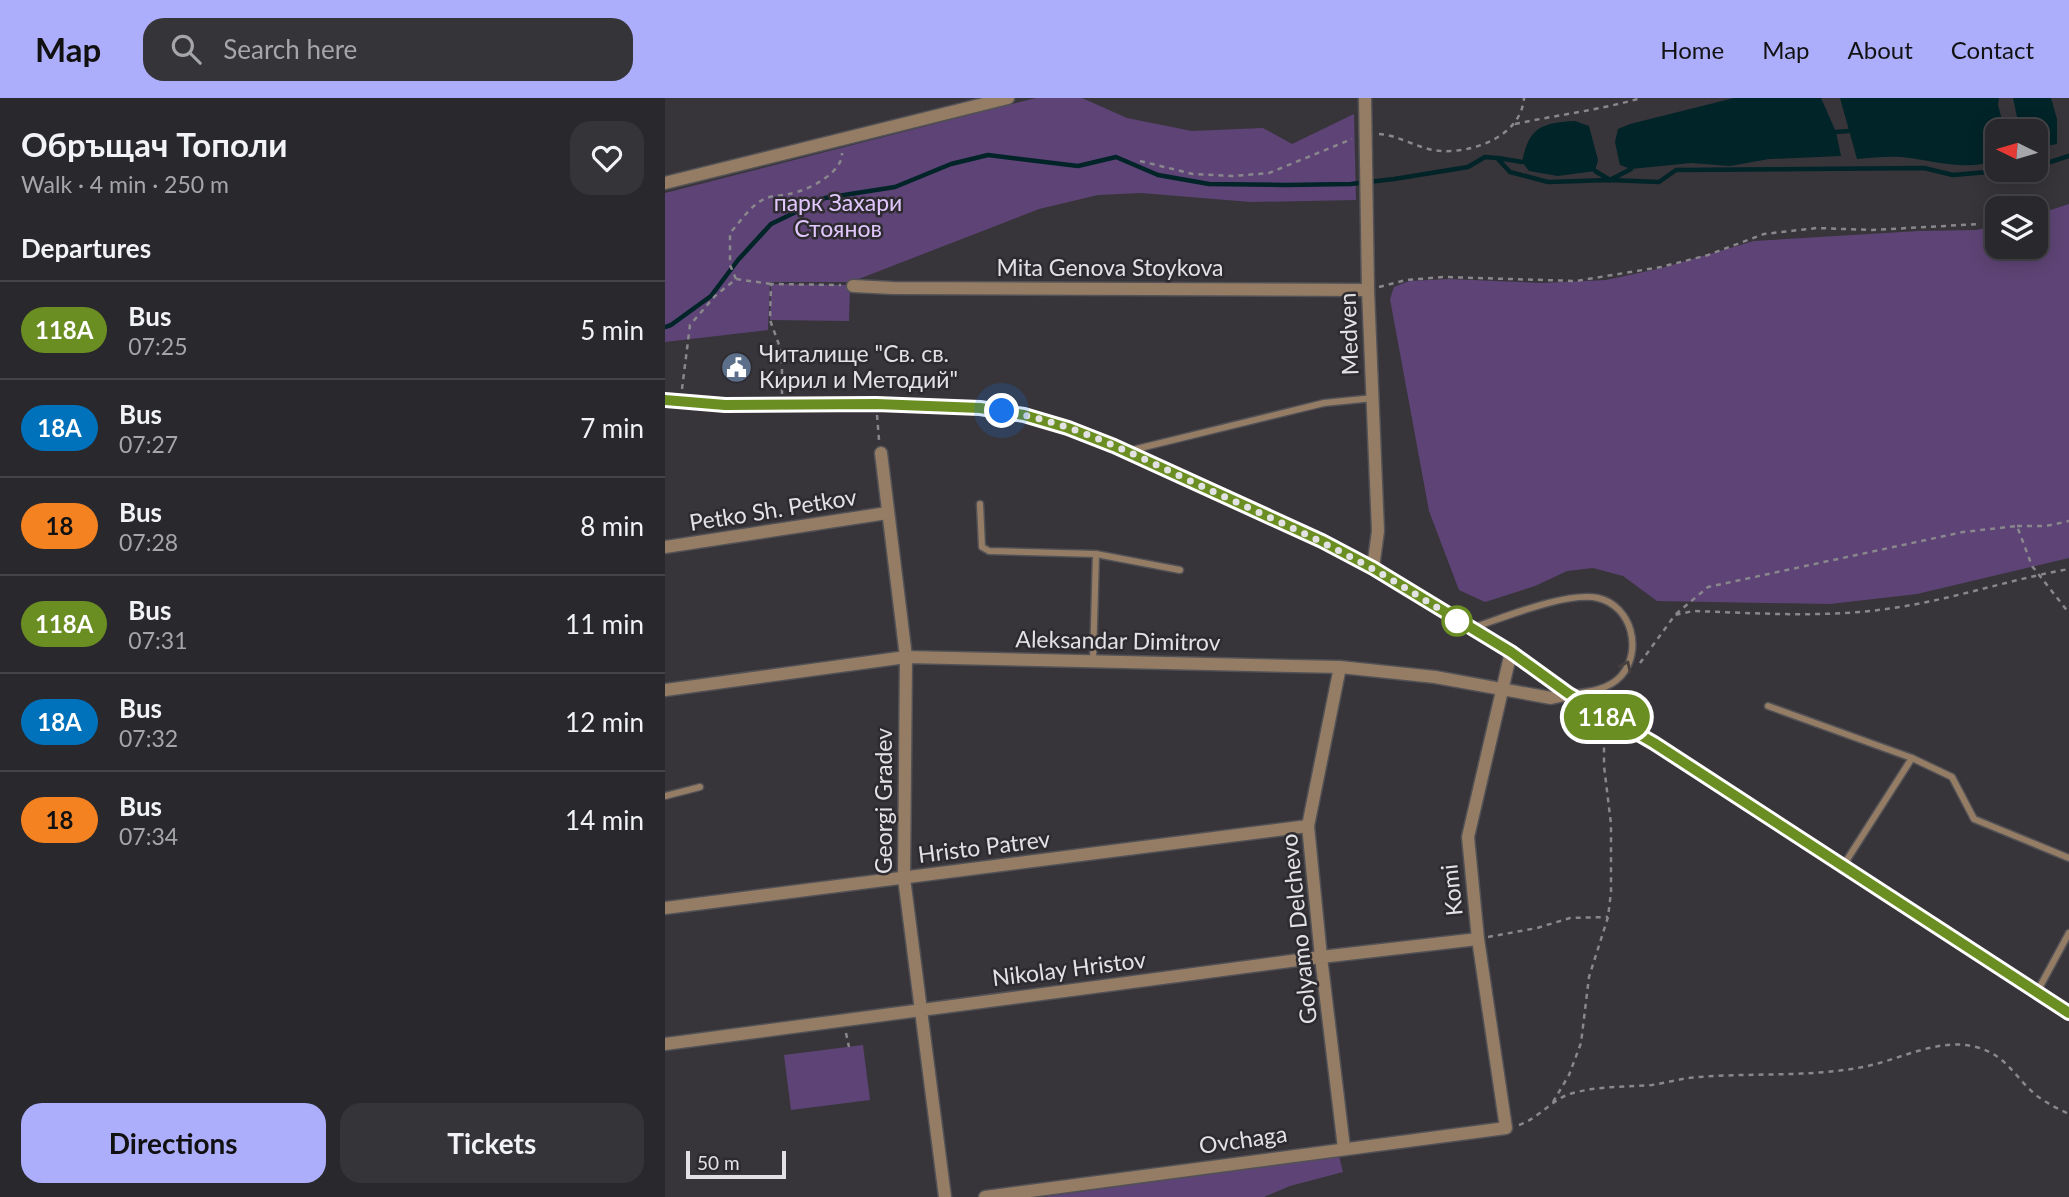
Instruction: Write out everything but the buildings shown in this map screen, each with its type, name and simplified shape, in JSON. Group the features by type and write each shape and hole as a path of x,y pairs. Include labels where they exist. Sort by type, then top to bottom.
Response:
{"street":[{"path":"665,183 1008,98"},
{"name":"Medven","path":"1364,98 1368,290 1378,531 1373,568"},
{"name":"Mita Genova Stoykova","path":"853,286 1368,290"},
{"path":"665,400 980,408 1024,415 1068,428 1126,452 1322,541 1373,568 1511,652 1569,694 1654,743 2069,1013"},
{"name":"Georgi Gradev","path":"881,453 906,657 904,878 945,1197"},
{"name":"Petko Sh. Petkov","path":"665,547 887,513"},
{"name":"Komi","path":"1506,1128 1478,939 1468,837 1511,652"},
{"name":"Aleksandar Dimitrov","path":"665,690 906,657 1340,667 1422,675 1551,698 1569,694"},
{"name":"Golyamo Delchevo","path":"1340,667 1308,826 1343,1148"},
{"name":"Hristo Patrev","path":"665,908 1308,826"},
{"name":"Nikolay Hristov","path":"665,1044 1321,957 1478,939"},
{"name":"Ovchaga","path":"985,1197 1506,1128"}],"lane":[{"path":"1126,452 1324,403 1373,398"},
{"path":"981,504 982,547 989,551 1096,554 1180,570"},
{"path":"1093,662 1096,554"},
{"path":"1470,628 1578,597 1598,598 1617,606 1627,620 1633,642 1630,663 1620,678 1598,691 1569,694"},
{"path":"1768,706 1912,758 1952,776 1974,819 2069,858"},
{"path":"1843,866 1912,758"},
{"path":"665,796 700,787"},
{"path":"2037,992 2069,933"}],"path":[{"path":"1140,161 1192,174 1233,176 1269,173 1365,134 1383,133 1403,142 1440,151 1470,149 1500,136 1515,124 1524,98"},
{"path":"1515,124 1562,114 1602,110 1641,98"},
{"path":"736,279 730,265 730,233 767,197 803,191 837,170 842,160 843,139"},
{"path":"1368,290 1406,280 1444,277 1576,281 1661,267 1708,255 1765,234 1817,228 1872,230 1980,224"},
{"path":"681,402 690,325 715,296 736,279 771,284 853,286"},
{"path":"771,284 770,320 782,353 782,404"},
{"path":"876,404 881,453"},
{"path":"1634,671 1675,615 1708,587 1963,532 2046,526 2069,521"},
{"path":"2017,526 2032,566 2069,613"},
{"path":"1675,615 1693,611 1819,614 1883,610 1936,601 2069,569"},
{"path":"1506,1128 1535,1118 1552,1102 1569,1075 1581,1043 1589,977 1608,916 1611,892 1611,824 1604,766 1605,736 1602,714 1626,682"},
{"path":"1478,939 1537,928 1570,918 1608,916"},
{"path":"1552,1102 1569,1094 1594,1088 1653,1084 1688,1078 1808,1074 1863,1067 1940,1045 1958,1044 1993,1053 2011,1067 2035,1094 2069,1114"}],"green space":[{"name":"парк Захари Стоянов","path":"1036,98 1082,98 1127,118 1192,131 1263,128 1292,144 1354,114 1356,200 1251,202 1141,193 1098,195 1039,209 851,282 770,282 768,330 665,342 665,193"},
{"path":"2069,204 2069,558 1917,594 1830,604 1657,601 1623,576 1593,568 1567,571 1535,586 1485,602 1459,590 1429,511 1390,299 1394,287 1409,281 1449,279 1542,283 1606,280 1662,268 1754,241 1985,228 1985,259 2048,259 2048,211"},
{"path":"771,284 850,285 849,321 770,320"},
{"path":"863,1045 870,1100 791,1110 784,1055"},
{"path":"1339,1156 1343,1172 1290,1186 1264,1197 1042,1197"}],"water":[{"path":"1734,98 1821,98 1836,132 1841,156 1769,159 1730,166 1691,163 1631,169 1620,165 1615,142 1618,129"},
{"path":"1840,98 1999,98 2002,119 1985,119 1985,163 1961,165 1902,157 1857,159"},
{"path":"2013,98 2051,98 2057,119 2057,144 2048,146 2048,119 2017,119"},
{"path":"1575,121 1589,126 1598,160 1595,171 1558,176 1529,171 1522,162 1533,134 1553,123"}],"waterway":[{"path":"1836,132 1849,131"},
{"path":"665,327 711,296 738,260 771,224 825,198 895,187 951,164 988,155 1078,166 1116,157 1158,175 1209,184 1351,184 1468,167 1485,157 1497,158 1510,172 1548,182 1659,182 1676,170 1924,168 1953,175 1985,172"},
{"path":"2048,163 2069,156"},
{"path":"1498,158 1522,162"},
{"path":"1595,171 1610,180 1631,169"}],"bus line":[{"name":"118А","path":"665,400 725,405 876,404 980,408 1024,415 1114,446 1322,541 1373,568 1511,652 1569,694 1654,743 2069,1013"}],"place":[{"name":"Читалище \"Св. св. Кирил и Методий\"","path":"736,367"}],"route":[{"path":"1002,411 1068,428 1114,446 1322,541 1373,568 1457,621"}]}
